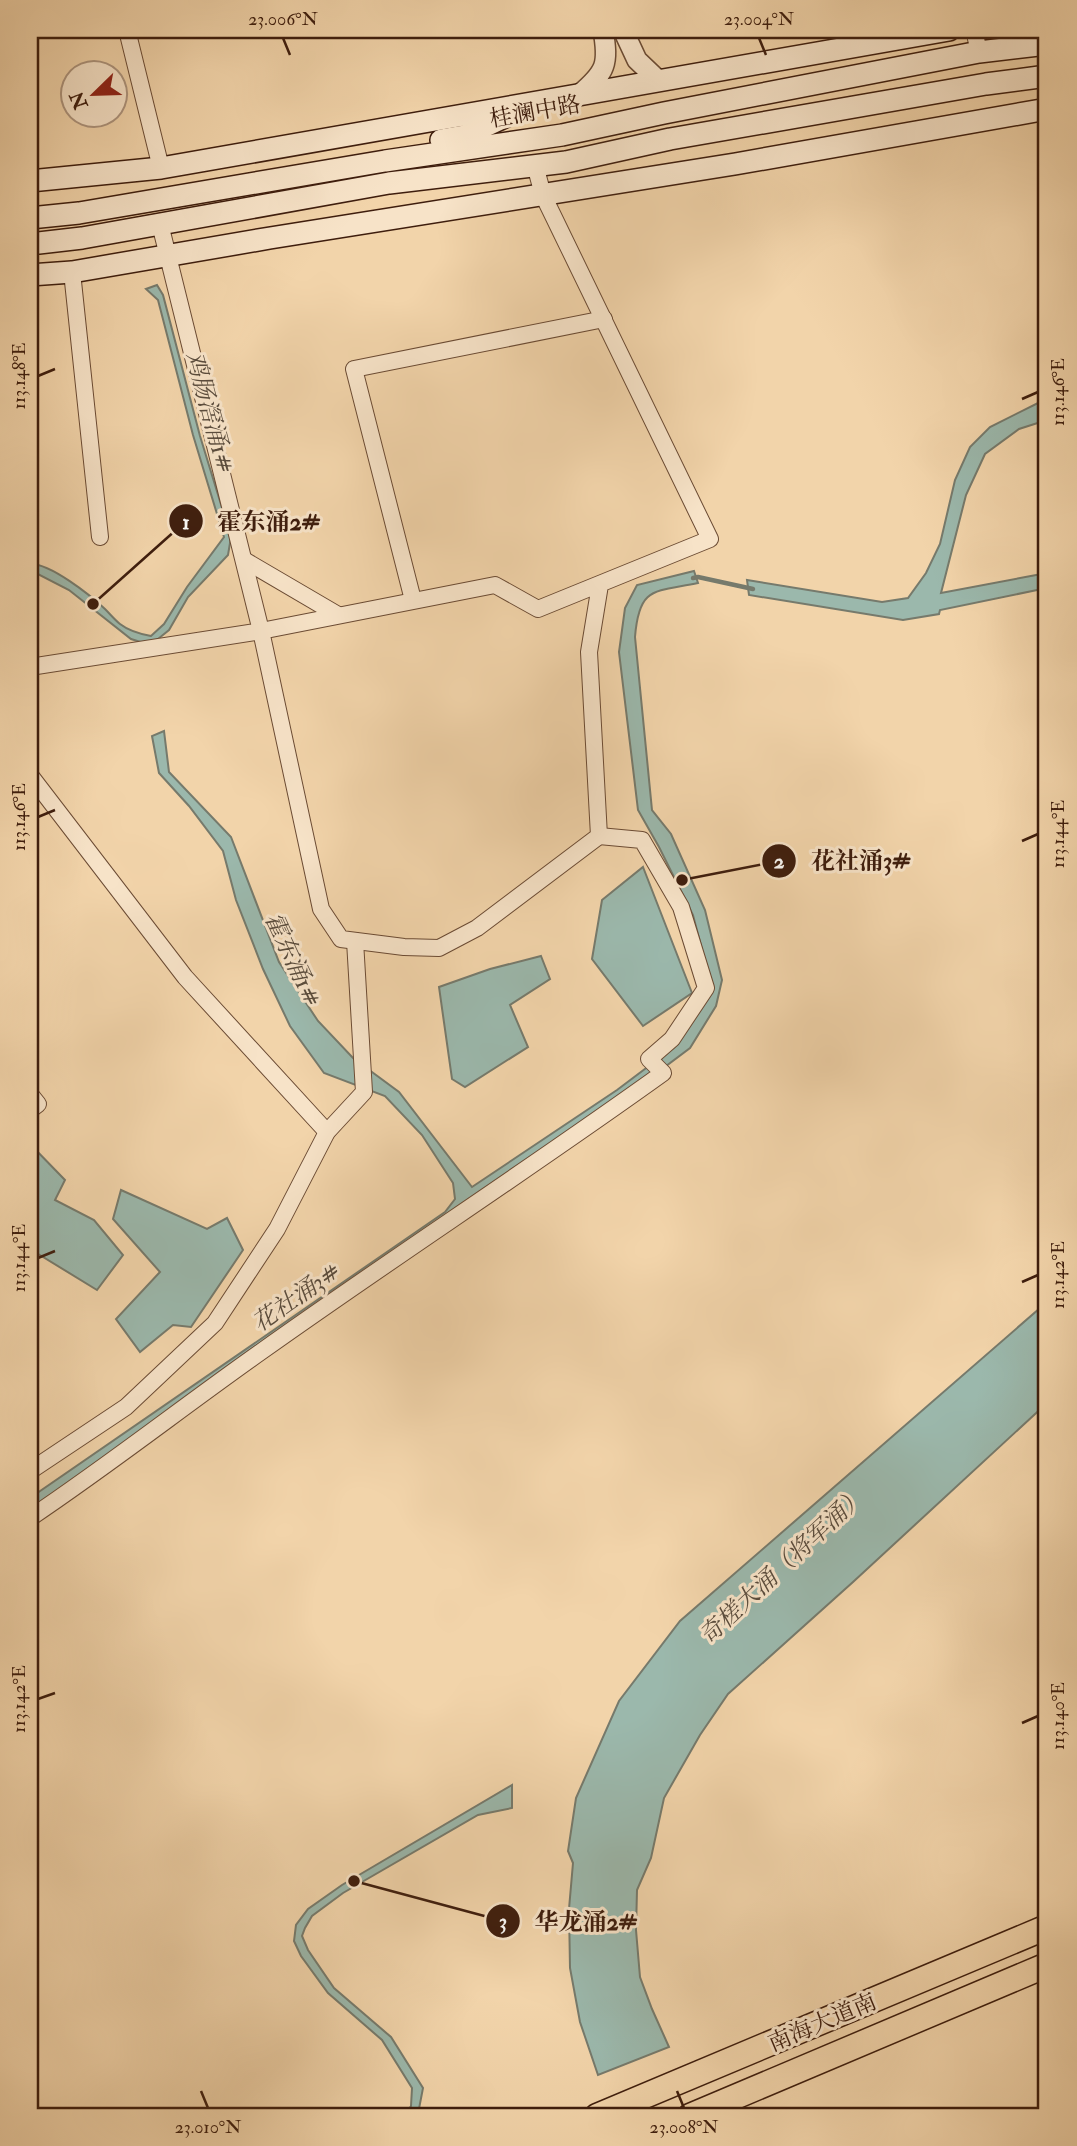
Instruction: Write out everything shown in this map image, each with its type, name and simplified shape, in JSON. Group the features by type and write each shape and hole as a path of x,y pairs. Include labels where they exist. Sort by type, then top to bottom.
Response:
{"highway":[{"name":"南海大道南","path":"597,2116 1047,1927"},
{"name":"南海大道南","path":"690,2116 723,2110 1047,1965"}],"main road":[{"path":"30,181 161,168 948,30"},
{"name":"桂澜中路","path":"30,218 79,213 385,161 562,135 979,52 1047,44"},
{"path":"765,62 847,69 894,69"},
{"path":"30,244 82,238 389,183 566,162 670,139 986,84 1047,76"},
{"path":"385,161 405,147 464,136 540,102"},
{"path":"30,275 72,272 735,164 1047,109"},
{"path":"161,168 211,191"}],"street":[{"path":"127,30 161,168"},
{"path":"605,30 610,36 616,36 622,30 637,60 659,81"},
{"path":"580,94 596,81 605,65 605,30"},
{"path":"974,30 979,52"},
{"path":"30,667 261,631 495,585 538,609 710,539 543,195 535,166"},
{"path":"30,1518 88,1479 261,1351 663,1073 649,1059 672,1040 706,988 681,907 642,840 599,836 477,928 439,948 404,947 341,939 321,909 261,631 160,224"},
{"path":"72,272 100,537"},
{"path":"413,600 354,369 604,319"},
{"path":"244,560 338,615"},
{"path":"599,836 589,652 600,585"},
{"path":"30,775 185,977 327,1132"},
{"path":"30,1471 126,1407 215,1323 276,1229 327,1132 364,1092 355,941"},
{"path":"30,1094 38,1104 30,1110"}],"water":[{"path":"157,285 163,295 200,436 231,537 228,555 188,597 169,630 147,644 131,639 69,590 30,572 30,564 59,574 90,596 123,626 151,636 164,624 224,537 193,435 158,300 146,289"},
{"path":"1047,401 1047,420 1019,429 985,454 966,495 941,593 1047,573 1047,588 903,620 749,595 747,580 882,602 908,598 926,573 940,544 955,480 970,447 990,427"},
{"path":"694,571 698,583 660,591 645,600 640,608 635,637 652,810 671,834 705,910 722,980 716,1006 690,1048 569,1139 30,1512 30,1498 445,1212 455,1199 453,1183 422,1135 385,1096 324,1073 290,1026 263,969 236,900 223,851 189,806 159,773 152,736 164,731 169,772 231,837 279,962 318,1021 353,1058 399,1092 472,1187 617,1090 674,1047 703,1002 705,961 693,915 638,810 619,652 625,608 637,585"},
{"path":"643,867 692,993 643,1026 592,959 602,900"},
{"path":"541,956 550,979 510,1005 528,1047 465,1087 452,1079 439,987 490,969"},
{"path":"30,1144 65,1180 55,1200 94,1220 123,1255 97,1290 30,1249"},
{"path":"121,1190 207,1229 227,1218 243,1250 191,1327 173,1325 140,1352 116,1319 160,1272 113,1219"},
{"name":"奇槎大涌（将军涌）","path":"1047,1302 1047,1403 728,1694 700,1735 664,1798 651,1858 637,1890 636,1930 640,1977 669,2047 598,2075 580,2022 570,1968 569,1909 573,1863 568,1851 576,1798 619,1701 680,1621"},
{"path":"512,1785 512,1808 478,1815 343,1893 312,1916 302,1936 308,1950 334,1988 391,2037 423,2088 418,2114 404,2116 411,2106 412,2088 382,2040 328,1993 301,1956 294,1941 296,1925 308,1909 342,1885"}],"waterway":[{"name":"花社涌3#","path":"693,578 753,589"}],"place":[{"name":"霍东涌2#","path":"93,604"},
{"name":"花社涌3#","path":"682,880"},
{"name":"华龙涌2#","path":"354,1881"}],"water label":[{"name":"鸡肠滘涌1#","path":"210,412"},
{"name":"霍东涌1#","path":"293,959"}]}
